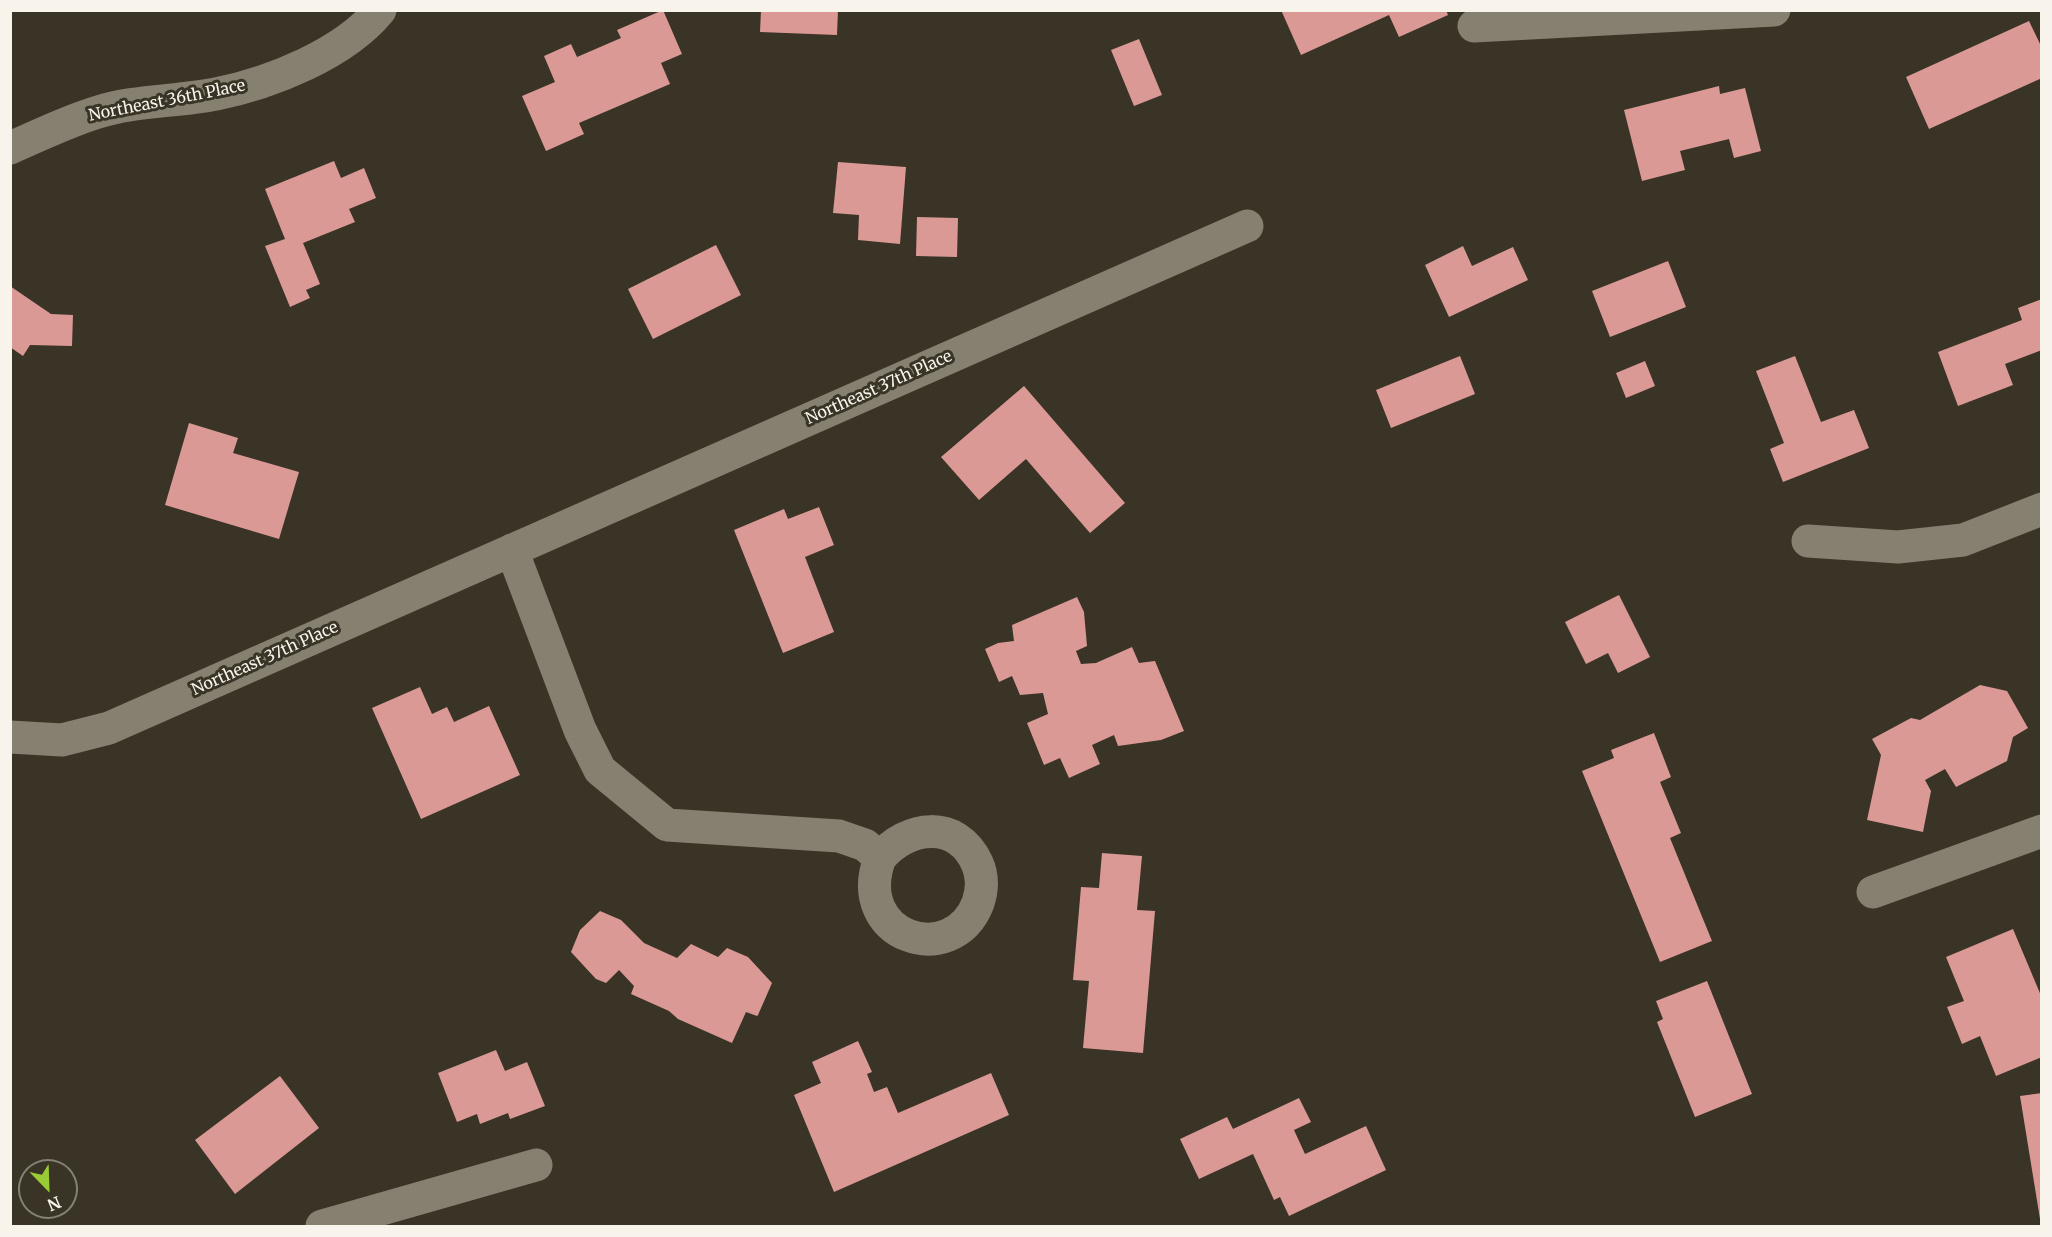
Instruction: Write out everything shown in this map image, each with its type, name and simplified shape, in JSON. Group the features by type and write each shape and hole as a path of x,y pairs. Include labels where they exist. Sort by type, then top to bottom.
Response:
{"street":[{"name":"Northeast 36th Place","path":"10,148 95,112 161,99 215,94 270,80 327,52 366,27 380,10"},
{"path":"1474,26 1774,10"},
{"name":"Northeast 37th Place","path":"10,737 62,740 109,728 1247,225"},
{"path":"1808,541 1898,547 1963,540 2042,509"},
{"path":"512,550 580,730 600,770 667,825 839,836 865,845 880,858"},
{"path":"1873,892 2042,831"},
{"path":"322,1227 537,1166"}],"building":[{"path":"663,10 682,54 661,63 670,84 579,123 584,134 546,151 522,96 555,82 544,56 571,44 577,57 621,38 617,30"},
{"path":"761,10 838,10 837,35 760,32"},
{"path":"1281,10 1446,10 1448,15 1399,37 1389,15 1301,55"},
{"path":"2029,21 2042,48 2042,78 1929,129 1906,77"},
{"path":"1139,39 1162,95 1134,106 1111,50"},
{"path":"1719,86 1720,94 1745,88 1761,151 1734,158 1729,139 1680,151 1685,170 1642,181 1624,110"},
{"path":"334,161 341,178 364,168 376,198 349,209 355,222 303,243 320,284 306,290 310,298 290,307 265,246 285,239 265,189"},
{"path":"838,162 906,167 900,244 858,240 859,215 833,213"},
{"path":"917,217 958,218 957,257 916,256"},
{"path":"716,245 741,295 653,339 628,289"},
{"path":"1463,246 1472,266 1513,247 1528,280 1449,317 1425,265"},
{"path":"1668,261 1686,307 1610,337 1592,291"},
{"path":"10,286 51,314 73,315 72,346 30,345 23,356 10,347"},
{"path":"2042,299 2042,350 2005,364 2013,385 1958,406 1938,352 2022,320 2018,308"},
{"path":"1460,356 1475,394 1391,428 1376,390"},
{"path":"1795,356 1821,422 1854,410 1869,448 1783,482 1770,449 1784,443 1756,371"},
{"path":"1645,361 1655,386 1626,398 1616,373"},
{"path":"1024,386 1125,503 1090,533 1026,459 979,500 941,457"},
{"path":"189,423 238,438 233,453 299,472 279,539 165,505"},
{"path":"819,507 834,545 805,557 834,632 783,653 734,530 784,509 788,519"},
{"path":"1619,595 1650,657 1618,673 1608,653 1586,664 1565,622"},
{"path":"1077,597 1084,612 1087,646 1076,651 1081,664 1096,663 1132,647 1139,663 1155,661 1184,731 1161,740 1118,746 1114,735 1092,745 1100,764 1069,778 1060,758 1044,765 1027,723 1048,714 1043,693 1020,695 1012,676 999,682 985,649 998,643 1014,641 1012,625"},
{"path":"1980,685 2007,691 2028,728 2013,737 2007,761 1956,787 1945,769 1925,780 1931,791 1923,832 1867,820 1881,755 1872,739 1911,718 1920,720"},
{"path":"420,687 432,714 447,707 454,722 489,706 520,775 421,819 372,708"},
{"path":"1654,733 1671,777 1660,782 1681,833 1670,838 1712,941 1660,962 1582,771 1614,758 1611,750"},
{"path":"1102,853 1142,856 1137,910 1155,911 1143,1053 1083,1048 1089,981 1073,980 1081,887 1099,888"},
{"path":"600,911 621,920 644,943 677,958 691,944 718,957 727,948 748,957 772,983 758,1015 746,1012 732,1043 678,1019 669,1011 631,994 634,986 619,970 606,983 596,979 571,952 580,930"},
{"path":"2013,929 2042,998 2042,1057 1996,1076 1980,1036 1962,1044 1947,1007 1964,1001 1946,957"},
{"path":"1707,981 1752,1094 1695,1117 1657,1022 1663,1019 1656,1001"},
{"path":"858,1041 872,1072 867,1074 874,1092 887,1087 898,1113 991,1073 1009,1115 834,1192 794,1095 821,1083 812,1062"},
{"path":"496,1050 505,1071 527,1062 545,1106 510,1119 508,1113 480,1124 477,1114 457,1122 438,1073"},
{"path":"280,1076 319,1128 235,1194 195,1140"},
{"path":"2042,1093 2042,1219 2040,1219 2020,1096"},
{"path":"1299,1098 1311,1122 1294,1130 1305,1154 1366,1126 1386,1170 1289,1216 1280,1197 1274,1200 1253,1154 1199,1179 1180,1139 1227,1117 1233,1129"}]}
